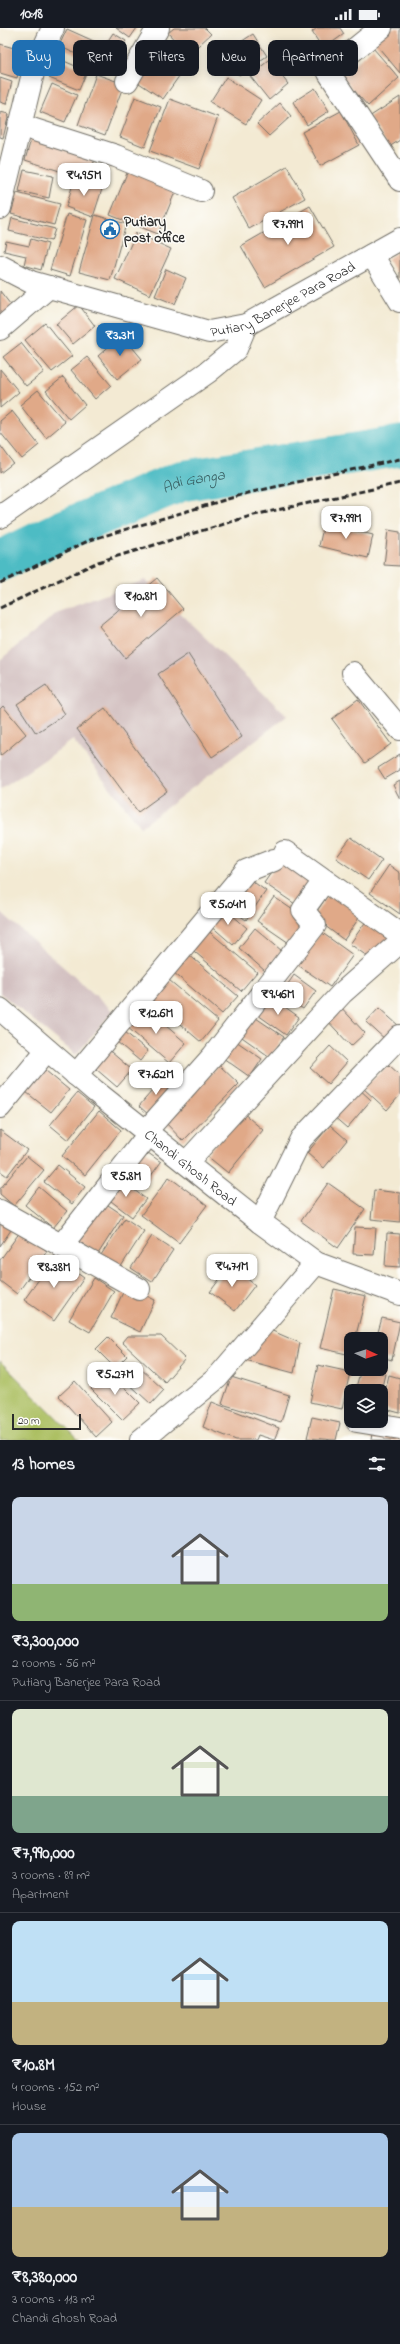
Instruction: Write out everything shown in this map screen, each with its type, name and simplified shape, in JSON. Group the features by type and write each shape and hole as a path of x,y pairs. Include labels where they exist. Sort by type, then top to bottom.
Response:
{"street":[{"path":"0,208 19,125 34,69 53,28"},
{"path":"127,80 158,28"},
{"path":"381,28 335,65 329,73 400,180"},
{"path":"19,125 116,156 201,191"},
{"name":"Putiary Banerjee Para Road","path":"0,266 31,282 209,332 246,325 400,239"},
{"path":"372,255 400,301"},
{"path":"0,329 49,287"},
{"path":"0,516 208,372 236,348 246,325"},
{"path":"353,673 400,729"},
{"path":"76,1074 246,871 279,856 324,881 400,934"},
{"path":"61,1246 148,1132 213,1056 315,925 303,910 324,881"},
{"path":"186,1163 342,993 400,942"},
{"name":"Chandi Ghosh Road","path":"0,1009 47,1050 186,1163 260,1222 316,1263 400,1294"},
{"path":"260,1222 301,1139 400,1036"},
{"path":"0,1108 47,1050"},
{"path":"0,1211 139,1289"},
{"path":"141,1440 217,1378 316,1263"},
{"path":"388,1426 400,1428"}],"shaded area":[{"path":"145,580 287,716 141,827 73,740 0,790 0,660 58,612"},
{"path":"0,911 113,1011 76,1055 0,993"}],"green space":[{"path":"0,1361 79,1440 0,1440"}],"building":[{"path":"116,28 137,28 130,38"},
{"path":"174,28 205,28 211,34 199,45 199,40 174,40 168,33"},
{"path":"317,28 340,28 344,34 336,40 317,40 312,32"},
{"path":"390,28 400,28 400,73 374,42"},
{"path":"67,29 91,40 73,40 73,53 65,49 65,40 62,40"},
{"path":"113,33 124,40 108,40"},
{"path":"253,34 257,40 244,40"},
{"path":"0,44 12,48 12,76 18,76 17,78 0,73"},
{"path":"260,45 267,56 260,61"},
{"path":"373,48 399,78 368,106 341,76 358,76 358,61"},
{"path":"65,61 73,65 73,76 85,76 79,90 49,78 50,76 65,76"},
{"path":"268,61 268,76 282,76 288,84 269,100 250,76 260,76 260,68"},
{"path":"95,76 102,76 124,84 105,135 78,125"},
{"path":"139,76 179,76 163,99 136,81"},
{"path":"226,77 261,100 246,124 210,102"},
{"path":"0,78 12,82 6,104 0,102"},
{"path":"52,84 77,95 65,122 40,112"},
{"path":"315,88 329,111 307,125 293,102"},
{"path":"135,97 161,107 145,147 120,137"},
{"path":"400,97 400,140 389,147 369,117"},
{"path":"170,99 218,117 199,169 150,151"},
{"path":"280,103 291,116 269,136 257,124"},
{"path":"341,111 359,145 320,166 302,132"},
{"path":"0,112 9,114 3,138 0,137"},
{"path":"33,133 97,153 88,180 25,160"},
{"path":"287,166 305,198 249,229 232,198"},
{"path":"129,168 177,187 158,234 110,215"},
{"path":"24,170 53,176 49,198 19,191"},
{"path":"75,177 103,186 93,217 66,207"},
{"path":"17,193 60,204 54,225 11,214"},
{"path":"310,206 334,247 265,287 241,246"},
{"path":"67,214 87,220 70,276 50,270"},
{"path":"95,215 126,224 110,280 79,272"},
{"path":"12,218 55,229 51,241 9,231"},
{"path":"136,233 171,249 150,295 115,279"},
{"path":"31,239 48,244 41,270 24,265 26,256 4,251 6,241 29,246"},
{"path":"400,250 400,280 387,259"},
{"path":"166,269 186,278 175,304 155,296"},
{"path":"0,291 14,309 0,320"},
{"path":"79,305 95,326 73,344 56,324"},
{"path":"45,323 72,356 52,372 25,340"},
{"path":"122,335 142,359 117,379 98,356"},
{"path":"21,343 44,372 26,386 3,357"},
{"path":"87,357 111,385 95,399 71,370"},
{"path":"0,369 19,392 0,408"},
{"path":"63,377 85,405 69,419 46,391"},
{"path":"38,390 65,422 46,438 20,405"},
{"path":"12,411 39,445 22,459 0,432 0,421"},
{"path":"0,445 13,463 0,473"},
{"path":"324,523 373,535 368,558 319,546"},
{"path":"388,530 400,532 400,566 384,565"},
{"path":"157,578 183,609 125,658 99,626"},
{"path":"188,654 242,737 212,757 158,674"},
{"path":"46,685 65,714 36,733 17,704"},
{"path":"358,699 391,744 365,763 332,719"},
{"path":"3,706 26,734 0,756 0,709"},
{"path":"105,708 167,791 138,812 77,729"},
{"path":"400,754 400,770 385,779 378,768"},
{"path":"400,781 400,799 393,785"},
{"path":"351,838 382,860 368,880 336,858"},
{"path":"282,857 313,878 295,904 264,883"},
{"path":"389,865 400,873 400,914 370,893"},
{"path":"244,875 266,891 246,920 224,904"},
{"path":"330,892 361,915 344,940 313,917"},
{"path":"274,897 309,921 292,945 257,921"},
{"path":"223,907 247,928 233,945 209,924"},
{"path":"369,917 393,934 374,961 350,944"},
{"path":"205,928 257,972 241,991 189,947"},
{"path":"255,928 282,951 265,971 239,948"},
{"path":"321,932 353,955 330,987 298,965"},
{"path":"188,954 238,996 222,1014 173,972"},
{"path":"163,975 218,1021 201,1042 146,995"},
{"path":"294,975 316,991 303,1009 281,994"},
{"path":"271,997 299,1017 286,1035 258,1015"},
{"path":"338,1004 365,1033 351,1046 324,1017"},
{"path":"144,1007 186,1043 169,1063 127,1027"},
{"path":"379,1008 399,1026 386,1040 366,1022"},
{"path":"253,1016 284,1037 270,1057 239,1035"},
{"path":"119,1027 148,1051 140,1061 111,1037"},
{"path":"236,1041 262,1059 250,1077 223,1058"},
{"path":"104,1046 132,1070 117,1087 89,1063"},
{"path":"330,1046 347,1062 328,1084 310,1068"},
{"path":"219,1065 239,1084 183,1141 164,1121"},
{"path":"389,1065 400,1075 400,1095 387,1110 363,1088"},
{"path":"40,1066 69,1090 51,1112 21,1088"},
{"path":"164,1077 174,1086 149,1115 139,1106"},
{"path":"357,1087 371,1100 347,1128 332,1115"},
{"path":"77,1093 94,1107 68,1140 50,1125"},
{"path":"99,1111 121,1130 85,1175 62,1156"},
{"path":"242,1112 263,1130 228,1173 206,1155"},
{"path":"330,1125 347,1140 324,1168 307,1153"},
{"path":"0,1130 27,1150 7,1176 0,1171"},
{"path":"141,1148 161,1162 145,1184 125,1169"},
{"path":"27,1156 44,1170 14,1206 0,1194 0,1189"},
{"path":"58,1165 85,1187 72,1204 44,1182"},
{"path":"169,1177 207,1205 179,1243 141,1215"},
{"path":"121,1180 146,1199 132,1217 107,1198"},
{"path":"328,1183 365,1209 338,1248 301,1221"},
{"path":"39,1187 67,1211 53,1228 25,1205"},
{"path":"374,1190 400,1193 400,1222 371,1219"},
{"path":"102,1201 123,1215 98,1254 77,1240"},
{"path":"125,1218 144,1231 120,1268 101,1255"},
{"path":"0,1222 11,1230 0,1246"},
{"path":"355,1227 376,1228 374,1255 353,1254"},
{"path":"20,1232 47,1251 17,1294 0,1281 0,1260"},
{"path":"387,1233 400,1234 400,1267 385,1266"},
{"path":"152,1236 173,1250 152,1282 131,1268"},
{"path":"55,1257 84,1278 54,1321 24,1300"},
{"path":"230,1265 255,1285 235,1311 210,1292"},
{"path":"94,1278 114,1291 90,1332 69,1320"},
{"path":"126,1286 155,1300 140,1332 111,1318"},
{"path":"334,1289 366,1296 357,1332 344,1332 344,1353 320,1348"},
{"path":"382,1318 400,1322 392,1360 388,1359 388,1332 378,1332"},
{"path":"268,1329 300,1343 294,1373 245,1360"},
{"path":"127,1336 161,1336 185,1359 165,1382 122,1342"},
{"path":"108,1337 127,1356 115,1368 96,1349"},
{"path":"318,1365 344,1371 344,1376 349,1376 347,1384 344,1384 344,1400 342,1409 310,1402"},
{"path":"139,1367 164,1390 151,1404 126,1381"},
{"path":"108,1371 140,1403 122,1420 91,1389"},
{"path":"389,1375 400,1378 400,1413 388,1410 387,1384"},
{"path":"359,1376 385,1376 383,1384 357,1384"},
{"path":"231,1377 289,1395 281,1422 222,1404"},
{"path":"75,1381 112,1422 96,1437 59,1396"},
{"path":"212,1402 279,1428 274,1440 258,1435 256,1440 236,1440 203,1427"},
{"path":"312,1417 340,1423 336,1440 307,1438"},
{"path":"372,1433 400,1438 400,1440 371,1440"}],"waterway":[{"name":"Adi Ganga","path":"0,561 64,530 181,481 400,446"}],"railway":[{"path":"0,583 90,540 248,493 400,459"},
{"path":"0,608 98,562 254,515 400,483"}],"place":[{"name":"Putiary post office","path":"110,229"}]}
